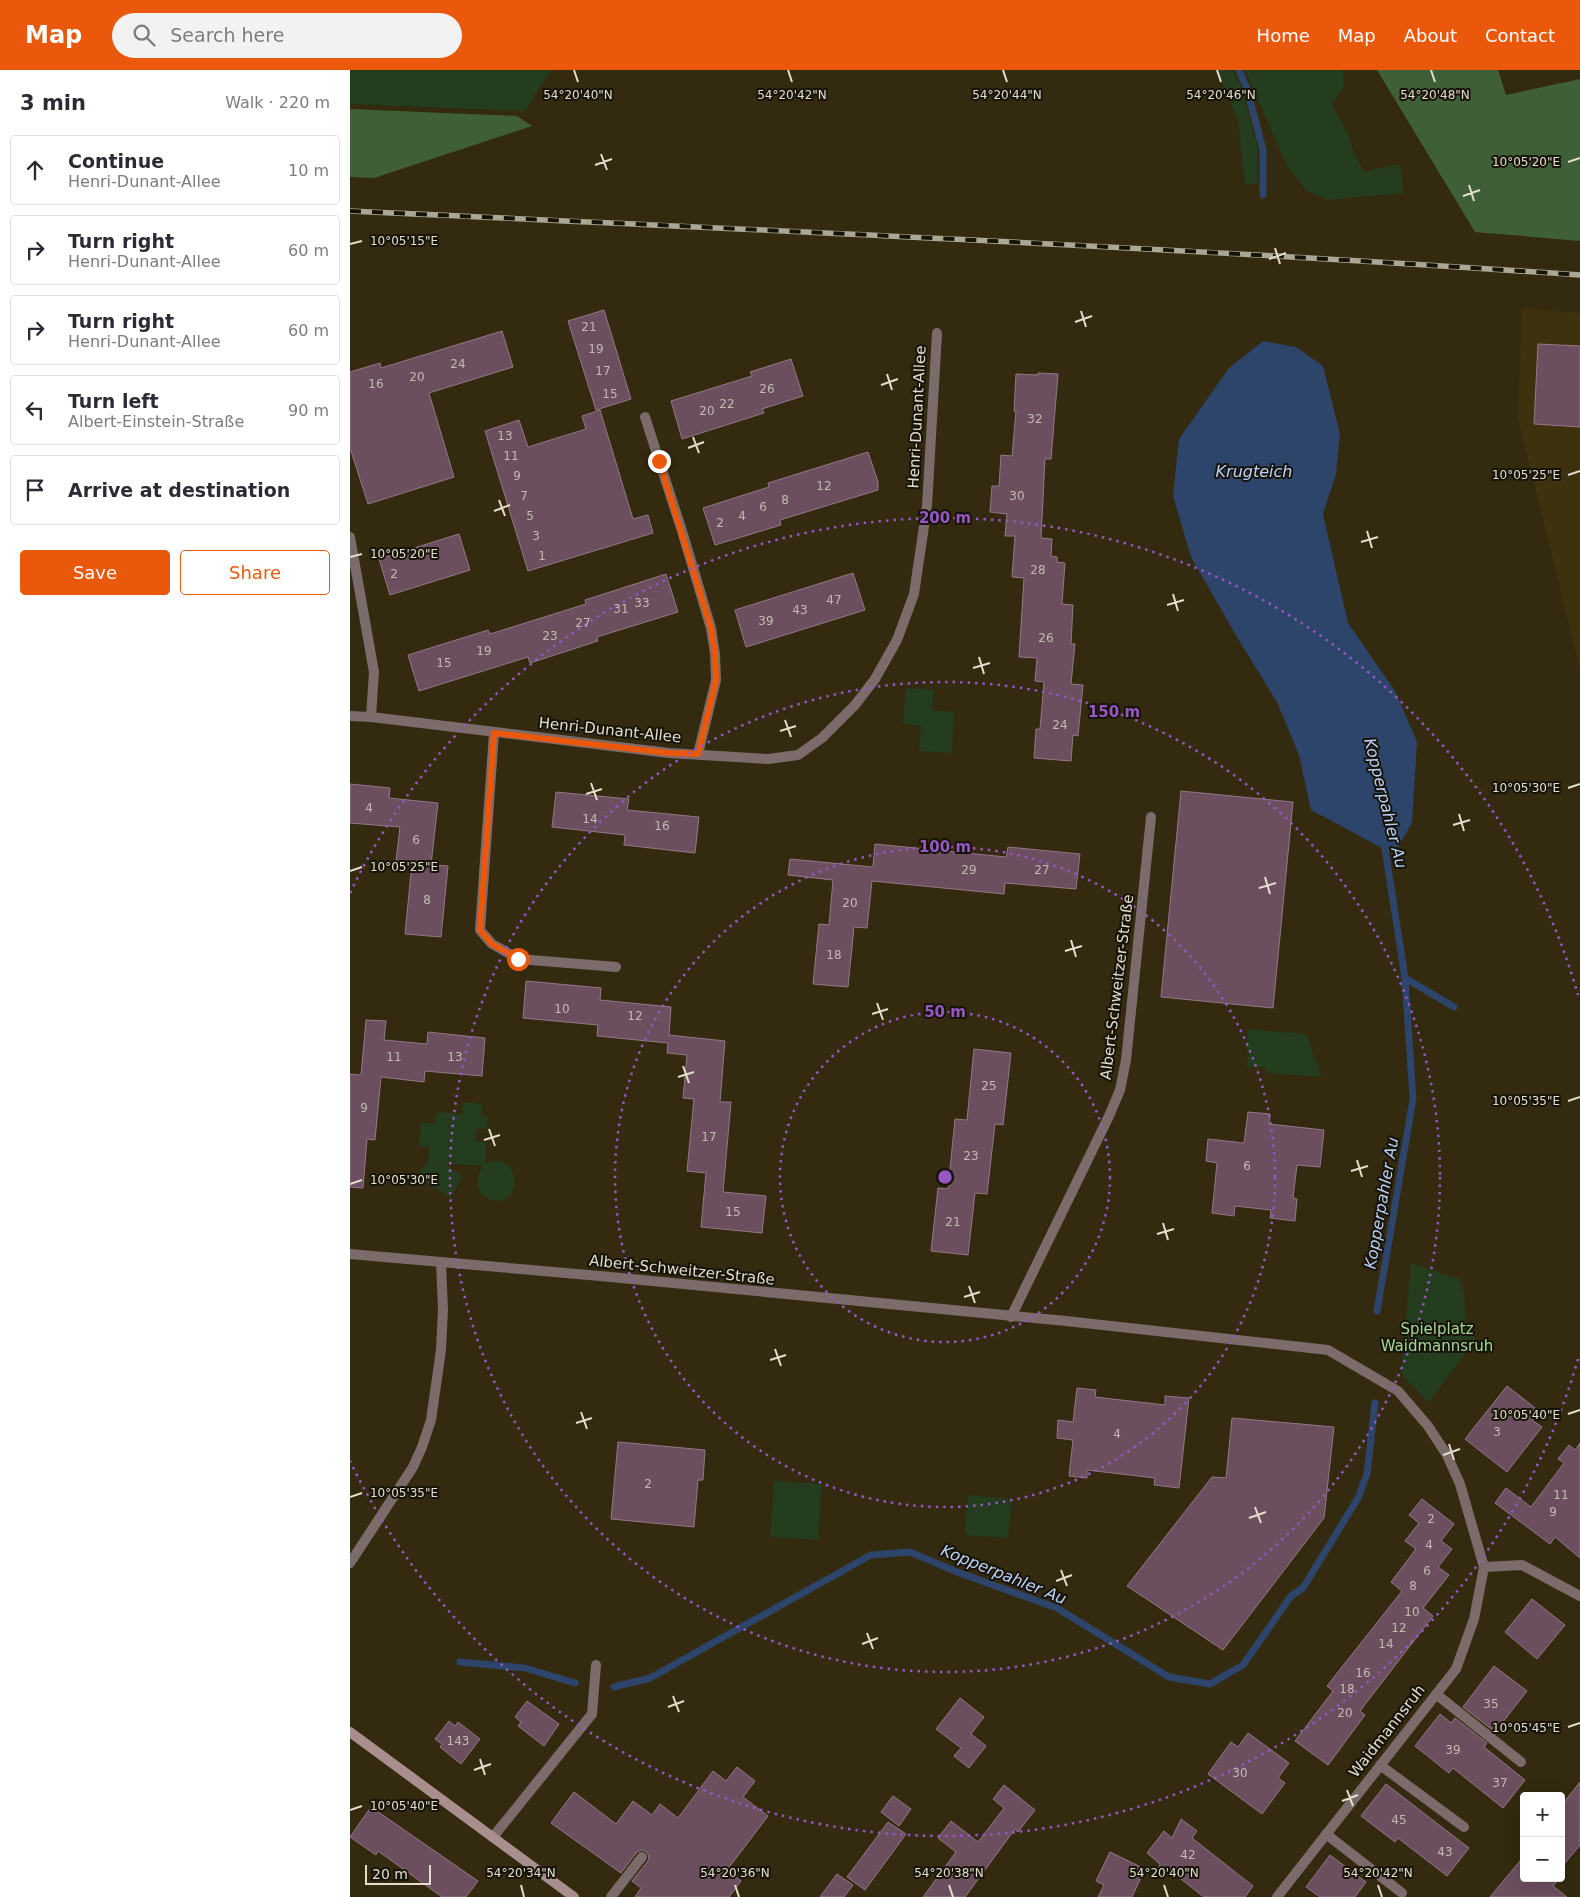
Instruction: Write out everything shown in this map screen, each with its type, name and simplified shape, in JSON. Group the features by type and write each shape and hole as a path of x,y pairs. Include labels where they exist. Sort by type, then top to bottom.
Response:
{"street":[{"name":"Henri-Dunant-Allee","path":"350,716 660,752 768,759 798,755 822,738 855,705 875,679 897,640 914,594 927,506 937,333"},
{"path":"645,418 687,548 711,628 714,646 716,680 698,754"},
{"path":"350,537 374,672 371,717"},
{"path":"494,733 480,930 492,944 518,959 616,967"},
{"name":"Albert-Schweitzer-Straße","path":"1011,1317 1120,1090 1127,1050 1150,817"},
{"name":"Albert-Schweitzer-Straße","path":"350,1254 600,1276 1328,1350"},
{"path":"350,1564 413,1467 431,1420 441,1350 443,1309 441,1262"},
{"name":"Waidmannsruh","path":"1277,1897 1456,1669 1474,1618 1484,1567 1460,1484 1447,1455 1428,1426 1398,1391 1328,1350"},
{"path":"1484,1567 1522,1565 1580,1596"},
{"path":"493,1837 592,1714 596,1665"},
{"path":"1436,1694 1521,1762"},
{"path":"350,1732 574,1897"},
{"path":"1380,1765 1464,1827"},
{"path":"1326,1834 1402,1893"},
{"path":"611,1897 642,1857"}],"shaded area":[{"path":"1522,308 1580,313 1580,670 1518,418"}],"green space":[{"path":"350,70 551,70 525,111 350,104"},
{"path":"1217,70 1233,70 1242,89 1257,145 1258,184 1245,184 1238,121"},
{"path":"1245,70 1343,70 1344,87 1332,104 1348,134 1354,153 1364,172 1400,164 1404,193 1328,200 1307,191 1287,166"},
{"path":"1377,70 1498,70 1506,95 1580,79 1580,241 1475,232"},
{"path":"350,109 517,116 532,126 374,178 350,177"},
{"path":"906,688 934,690 932,710 954,712 952,753 919,751 921,726 903,724"},
{"path":"1248,1029 1306,1034 1322,1077 1266,1073 1266,1067 1247,1067"},
{"path":"464,1102 482,1104 481,1116 488,1117 487,1129 477,1129 476,1141 487,1142 485,1164 497,1161 506,1164 512,1170 514,1188 510,1196 502,1200 486,1198 479,1191 478,1177 482,1166 444,1163 462,1176 451,1198 416,1176 428,1162 429,1146 419,1146 421,1122 435,1124 436,1112 462,1114"},
{"name":"Spielplatz Waidmannsruh","path":"1411,1263 1459,1279 1464,1294 1466,1324 1476,1340 1428,1403 1401,1373"},
{"path":"774,1481 822,1484 818,1540 770,1537"},
{"path":"968,1495 1012,1499 1008,1538 965,1535"}],"water":[{"name":"Krugteich","path":"1263,341 1296,347 1323,366 1340,434 1336,474 1323,514 1348,623 1395,691 1417,742 1412,823 1398,847 1386,850 1311,810 1299,755 1277,702 1191,557 1173,496 1179,439 1229,368"}],"building":[{"path":"604,310 631,399 596,410 568,321"},
{"path":"502,331 513,367 429,393 454,477 368,504 350,448 350,372 380,363 381,368"},
{"path":"1538,344 1580,346 1580,427 1534,424"},
{"path":"791,359 803,396 762,409 764,413 682,439 671,401 752,376 750,372"},
{"path":"1038,373 1058,374 1051,459 1045,459 1041,538 1052,539 1051,556 1057,557 1057,562 1065,563 1062,604 1073,605 1071,644 1075,644 1071,684 1083,685 1078,736 1073,735 1071,761 1034,758 1036,729 1040,729 1044,682 1035,681 1037,658 1019,657 1024,578 1012,577 1015,536 1005,536 1007,514 990,512 992,486 999,486 1001,455 1012,456 1016,411 1014,411 1016,374 1038,375"},
{"path":"600,410 633,519 648,515 653,533 528,571 485,431 519,420 528,447 586,429 582,416"},
{"path":"868,452 878,482 878,490 780,520 781,525 715,545 703,508 769,487 768,483"},
{"path":"459,534 470,570 390,595 379,559"},
{"path":"853,573 865,610 746,647 735,610"},
{"path":"666,574 678,612 597,637 598,641 530,663 528,657 419,691 408,655 488,630 490,634 586,604 585,600"},
{"path":"350,784 390,788 389,798 438,803 431,865 448,866 441,937 405,934 412,863 396,861 400,827 350,823"},
{"path":"1181,791 1293,802 1273,1008 1161,997"},
{"path":"556,792 629,799 627,810 699,817 695,853 624,845 625,835 552,827"},
{"path":"875,844 1006,857 1008,847 1080,854 1076,889 1005,883 1004,894 872,881 867,928 854,927 848,987 813,984 819,924 829,925 833,880 788,875 790,859 873,867"},
{"path":"526,981 601,988 600,1000 671,1007 669,1035 725,1041 720,1102 731,1102 723,1192 766,1196 762,1233 701,1227 706,1173 687,1171 694,1099 683,1098 687,1055 667,1053 668,1043 597,1036 598,1025 523,1018"},
{"path":"366,1020 386,1021 384,1040 427,1044 428,1032 485,1038 482,1076 425,1071 424,1082 381,1077 375,1140 367,1139 363,1188 350,1187 350,1074 361,1075"},
{"path":"974,1049 1011,1053 1003,1125 995,1124 987,1194 975,1193 968,1255 931,1251 938,1188 948,1189 955,1119 967,1120"},
{"path":"1248,1112 1270,1114 1269,1124 1324,1130 1320,1167 1297,1165 1293,1198 1297,1199 1295,1221 1270,1218 1271,1210 1235,1206 1234,1216 1212,1213 1217,1163 1206,1161 1208,1139 1244,1143"},
{"path":"1507,1386 1539,1411 1532,1420 1542,1427 1507,1472 1465,1439"},
{"path":"1077,1388 1096,1390 1095,1397 1165,1405 1165,1396 1189,1398 1179,1488 1154,1485 1155,1478 1087,1470 1087,1478 1069,1476 1073,1440 1057,1438 1058,1420 1073,1422"},
{"path":"1232,1418 1334,1427 1324,1518 1223,1650 1127,1586 1212,1477 1226,1478"},
{"path":"618,1442 705,1450 703,1480 698,1480 694,1527 611,1519"},
{"path":"1580,1443 1580,1558 1555,1537 1550,1544 1495,1503 1506,1488 1531,1507 1564,1463 1558,1459 1569,1445 1575,1450"},
{"path":"1422,1499 1454,1524 1441,1541 1452,1549 1438,1567 1449,1575 1423,1608 1433,1616 1360,1711 1365,1715 1328,1765 1295,1741 1333,1691 1327,1686 1402,1591 1391,1582 1416,1549 1405,1541 1419,1523 1409,1515"},
{"path":"1532,1599 1565,1625 1537,1659 1505,1632"},
{"path":"1494,1666 1527,1691 1495,1732 1463,1707"},
{"path":"960,1698 984,1717 971,1734 986,1746 969,1768 954,1756 961,1748 936,1729"},
{"path":"527,1701 559,1724 544,1746 518,1726 521,1722 515,1717"},
{"path":"1440,1714 1451,1723 1455,1718 1487,1743 1484,1747 1525,1780 1503,1808 1453,1768 1449,1773 1415,1746"},
{"path":"449,1721 455,1726 458,1722 480,1739 461,1764 440,1747 442,1744 435,1739"},
{"path":"1248,1733 1289,1763 1278,1778 1285,1783 1262,1814 1208,1774 1231,1742 1238,1747"},
{"path":"737,1767 755,1781 743,1797 768,1816 727,1870 741,1881 729,1897 635,1897 641,1888 632,1881 648,1861 647,1852 642,1850 637,1852 621,1873 551,1823 574,1792 616,1824 633,1801 652,1815 660,1804 678,1818 713,1771 726,1781"},
{"path":"1580,1782 1580,1845 1565,1863 1565,1837 1565,1801"},
{"path":"1386,1784 1469,1848 1447,1876 1398,1838 1395,1842 1361,1816"},
{"path":"1004,1785 1035,1810 1018,1832 1015,1829 965,1897 923,1897 956,1852 938,1838 951,1821 978,1842 1004,1808 993,1799"},
{"path":"893,1796 911,1809 899,1826 881,1812"},
{"path":"371,1807 478,1881 466,1897 442,1897 378,1851 376,1855 350,1837"},
{"path":"1181,1819 1197,1831 1192,1838 1253,1886 1245,1897 1204,1897 1168,1869 1163,1875 1157,1872 1160,1864 1147,1853 1164,1831 1172,1838"},
{"path":"888,1822 906,1834 865,1890 847,1877"},
{"path":"1110,1852 1145,1869 1132,1897 1098,1897 1104,1885 1096,1881"},
{"path":"1330,1855 1366,1882 1355,1897 1320,1897 1306,1887"},
{"path":"1520,1861 1520,1882 1556,1882 1553,1886 1567,1897 1490,1897"},
{"path":"837,1874 853,1885 844,1897 820,1897"}],"waterway":[{"name":"Kopperpahler Au","path":"1239,70 1247,89 1263,150 1263,195"},
{"name":"Kopperpahler Au","path":"1377,1311 1413,1099 1405,978 1384,842"},
{"path":"1405,978 1454,1007"},
{"name":"Kopperpahler Au","path":"614,1687 650,1678 871,1555 910,1552 957,1572 1057,1608 1169,1677 1210,1684 1243,1665 1291,1596 1303,1588 1358,1498 1367,1474 1375,1403"},
{"name":"Kopperpahler Au","path":"460,1662 525,1668 575,1683"}],"railway":[{"path":"350,211 1119,247 1580,275"}],"route":[{"path":"518,959 492,944 480,930 494,733 669,753 698,754 716,680 715,654 711,628 659,461"}]}
